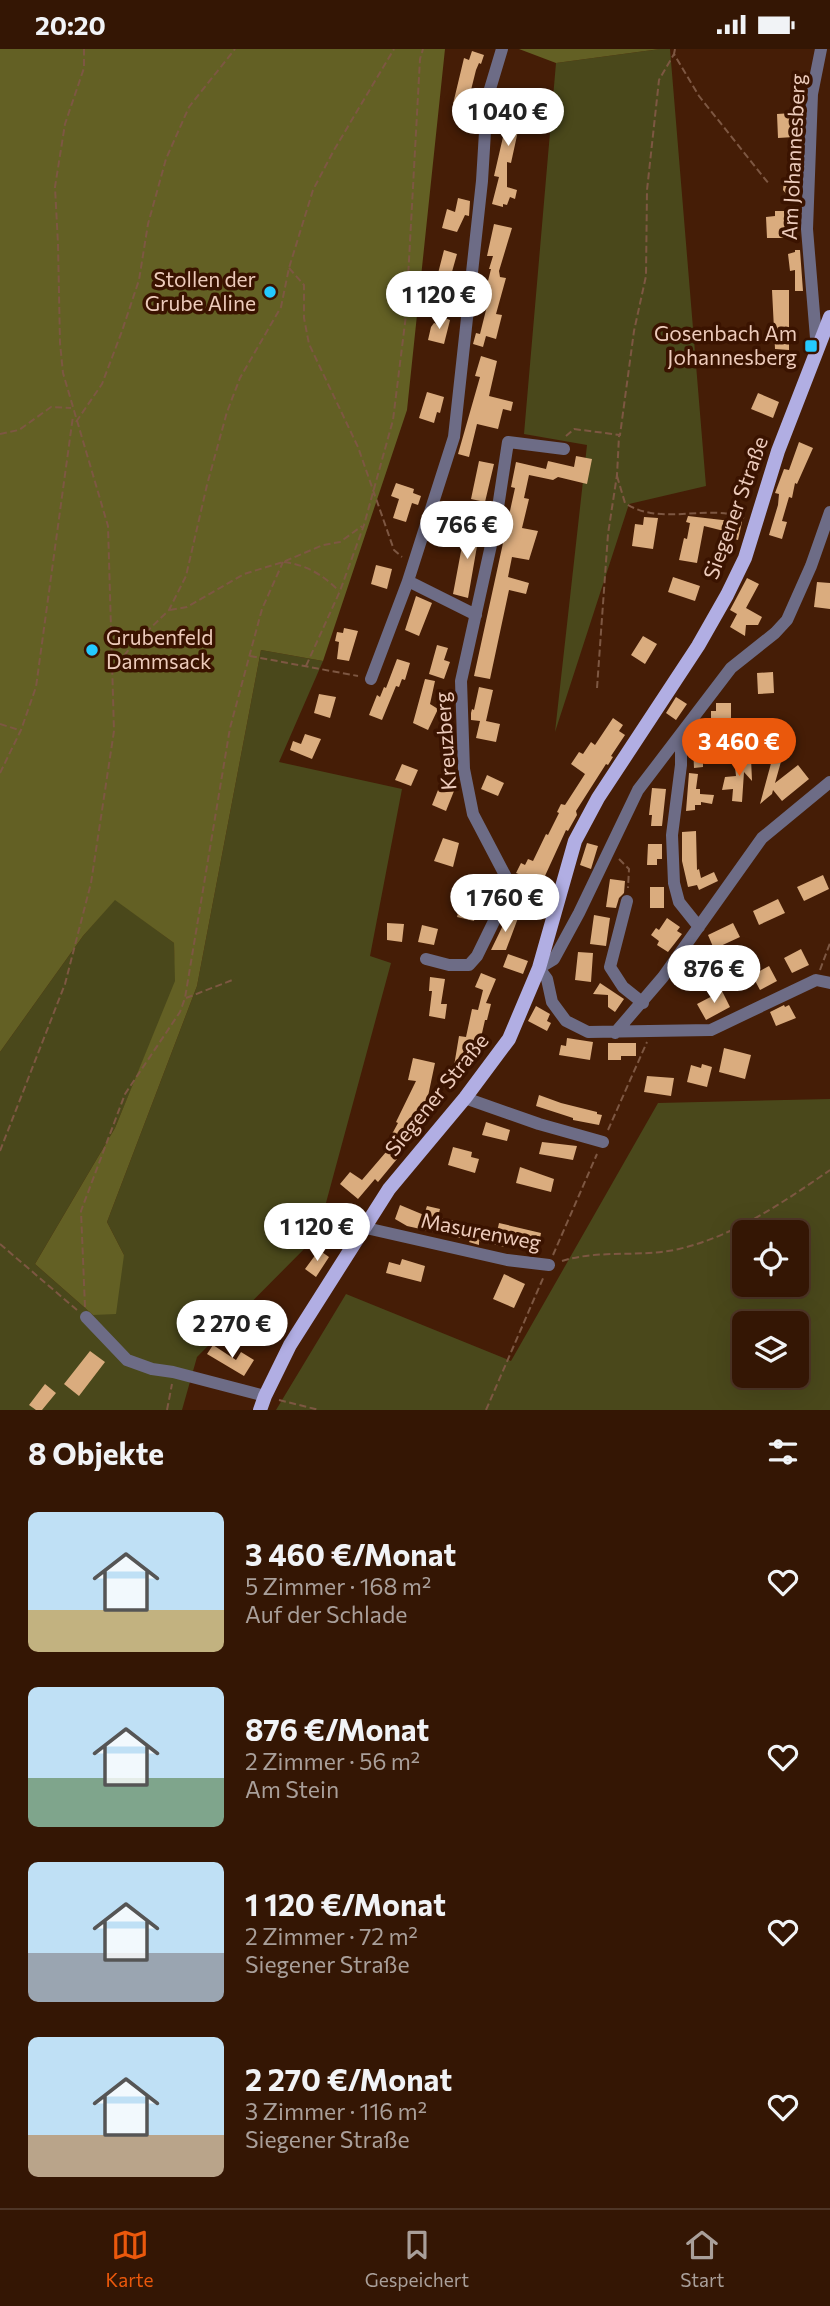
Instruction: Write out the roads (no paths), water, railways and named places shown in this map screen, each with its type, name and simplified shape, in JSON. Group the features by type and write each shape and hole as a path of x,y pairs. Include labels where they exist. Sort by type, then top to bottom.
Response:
{"main road":[{"name":"Siegener Straße","path":"262,1403 290,1345 389,1189 465,1098 509,1039 539,968 575,841 598,798 698,646 745,558 778,451 830,317"}],"street":[{"path":"366,678 408,581 454,437 482,181 487,99 502,49"},
{"name":"Am Johannesberg","path":"817,350 807,229 812,94 821,49"},
{"name":"Kreuzberg","path":"516,896 473,814 464,769 461,681 495,527 508,442 559,448"},
{"path":"830,512 811,566 786,620 775,633 731,667 638,790 554,959 539,968 547,979 552,1002 566,1021 588,1032 711,1030 816,980 830,983"},
{"path":"408,581 476,615"},
{"path":"681,734 681,765 672,835 674,883 679,902 699,927"},
{"path":"615,1033 643,1003 762,838 830,782"},
{"path":"426,959 449,965 469,965 477,956 499,911 516,896 554,916"},
{"path":"627,901 610,967 623,987 643,1003"},
{"path":"465,1098 539,1124 603,1142"},
{"name":"Masurenweg","path":"366,1228 507,1260 549,1265"},
{"path":"86,1317 127,1360 152,1369 173,1372 262,1403"}],"place":[{"name":"Stollen der Grube Aline","path":"270,292"},
{"name":"Gosenbach Am Johannesberg","path":"811,346"},
{"name":"Grubenfeld Dammsack","path":"92,650"}]}
